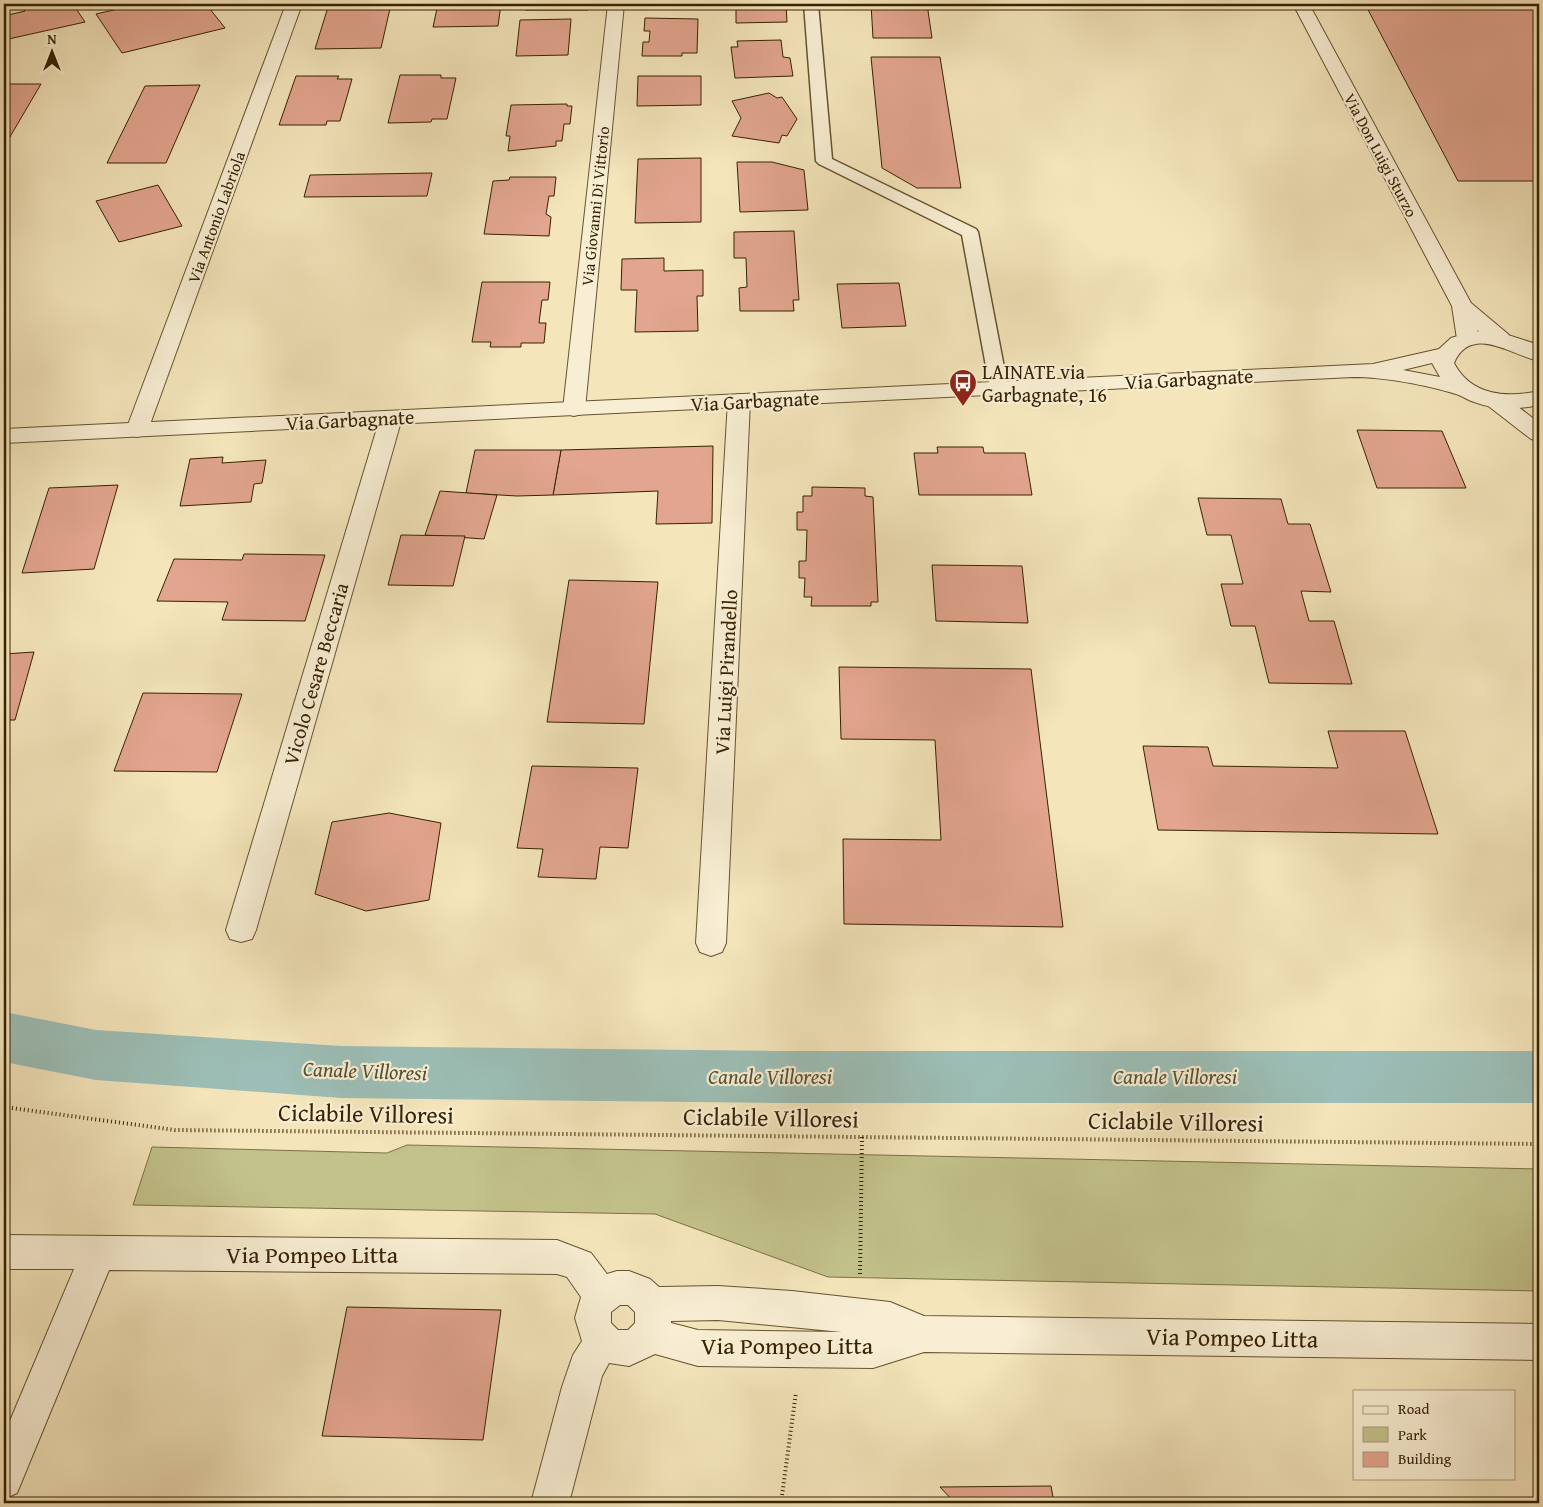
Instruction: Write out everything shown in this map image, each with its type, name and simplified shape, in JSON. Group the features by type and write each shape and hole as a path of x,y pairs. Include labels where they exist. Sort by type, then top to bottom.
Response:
{"street":[{"name":"Via Antonio Labriola","path":"137,430 294,4"},
{"name":"Via Giovanni Di Vittorio","path":"574,409 616,4"},
{"name":"Via Don Luigi Sturzo","path":"1301,4 1462,306 1468,339"},
{"name":"Via Don Luigi Sturzo","path":"1462,306 1500,339"},
{"path":"1464,389 1446,372 1443,362 1444,354 1449,347 1468,339 1500,339 1519,344 1538,353"},
{"name":"Via Garbagnate","path":"4,436 1372,370 1444,354"},
{"name":"Via Garbagnate","path":"1372,370 1464,389 1496,400"},
{"path":"1496,400 1513,402 1530,401 1539,398"},
{"path":"1496,400 1539,434"},
{"name":"Via Luigi Pirandello","path":"712,943 739,402"},
{"name":"Vicolo Cesare Beccaria","path":"241,930 391,418"},
{"name":"Via Pompeo Litta","path":"4,1252 558,1257 579,1265 603,1297 611,1291 630,1288 639,1291 650,1319 698,1348 873,1350 924,1334 1539,1342"},
{"path":"4,1480 98,1253"},
{"path":"603,1297 597,1305 592,1325 602,1342 621,1349 632,1347 650,1319"},
{"name":"Via Pompeo Litta","path":"650,1319 718,1303 792,1308 890,1320 924,1334"},
{"path":"550,1503 586,1368 602,1342"}],"lane":[{"path":"811,4 824,161 970,232 999,388"}],"path":[{"name":"Ciclabile Villoresi","path":"4,1108 176,1130 1539,1144"},
{"path":"860,1276 862,1137"},
{"path":"781,1503 797,1382"}],"green space":[{"path":"407,1145 1539,1169 1539,1291 828,1277 655,1214 133,1205 152,1147 387,1153"}],"building":[{"path":"31,4 73,4 85,22 4,40 4,16 25,11 21,6"},
{"path":"140,4 206,4 225,28 122,53 96,14"},
{"path":"329,4 391,4 381,48 315,49"},
{"path":"438,4 501,4 498,26 433,27"},
{"path":"526,4 589,4 588,10 525,10"},
{"path":"736,4 786,4 787,22 736,23"},
{"path":"871,4 927,4 932,38 873,38"},
{"path":"1365,4 1539,4 1539,181 1458,181"},
{"path":"645,18 698,19 697,53 682,53 682,56 642,56 643,42 649,42 650,31 644,31"},
{"path":"571,19 568,55 516,56 520,20"},
{"path":"781,40 783,57 790,58 793,76 735,78 731,47 738,47 737,41"},
{"path":"871,57 940,57 961,188 917,188 882,168"},
{"path":"400,75 441,75 441,78 456,78 447,119 432,119 431,122 388,123"},
{"path":"296,76 339,76 337,79 352,79 340,121 327,121 326,125 279,125"},
{"path":"638,76 701,76 701,105 637,106"},
{"path":"4,84 41,84 4,147"},
{"path":"200,85 166,163 107,163 145,86"},
{"path":"769,93 777,98 782,97 797,119 787,136 782,135 779,143 732,136 741,118 732,101"},
{"path":"567,104 567,106 572,106 570,124 564,124 562,141 556,141 556,146 508,151 510,136 506,136 511,105"},
{"path":"701,158 701,222 635,223 638,159"},
{"path":"737,162 772,162 804,170 808,210 740,212"},
{"path":"432,173 427,196 304,197 310,175"},
{"path":"510,177 556,177 554,196 549,196 546,214 551,217 549,236 484,234 493,181 509,180"},
{"path":"158,185 182,226 119,242 96,201"},
{"path":"794,231 799,300 793,300 794,311 740,311 739,288 747,287 746,258 734,258 734,232"},
{"path":"664,258 664,271 703,270 703,296 697,296 698,331 635,332 637,290 621,290 622,259"},
{"path":"482,282 550,282 548,300 542,300 539,323 546,323 544,343 521,343 521,347 490,347 491,342 472,342"},
{"path":"899,283 906,326 842,328 837,284"},
{"path":"1357,430 1442,431 1466,488 1377,488"},
{"path":"713,446 712,523 656,524 658,491 553,495 561,450"},
{"path":"937,447 983,447 984,453 1025,453 1032,495 919,495 914,453 938,453"},
{"path":"475,450 561,450 553,495 517,496 466,493"},
{"path":"223,457 222,463 266,460 262,483 254,484 251,502 180,506 190,459"},
{"path":"118,485 94,569 22,573 49,488"},
{"path":"812,487 865,488 865,496 873,497 878,602 871,602 871,606 811,606 812,597 804,597 805,578 799,578 799,561 806,561 807,530 797,530 797,512 803,512 803,496 812,496"},
{"path":"440,491 497,495 484,539 425,535"},
{"path":"1198,498 1281,499 1288,524 1310,524 1331,592 1301,591 1309,621 1334,621 1352,684 1269,683 1255,626 1231,626 1221,584 1243,584 1231,535 1207,535"},
{"path":"401,535 465,536 453,586 388,585"},
{"path":"244,554 325,555 305,621 222,620 228,602 157,601 174,559 242,560"},
{"path":"932,565 1022,566 1028,623 936,621"},
{"path":"569,580 658,582 644,724 547,722"},
{"path":"34,652 15,720 10,720 4,736 4,654"},
{"path":"839,667 1031,669 1063,927 844,924 843,839 941,840 935,740 841,739"},
{"path":"143,693 242,694 217,772 114,771"},
{"path":"1328,731 1405,731 1438,834 1158,830 1143,746 1208,747 1213,766 1338,768"},
{"path":"532,766 638,768 628,848 600,847 596,879 538,877 543,849 517,848"},
{"path":"389,813 441,823 429,900 366,911 315,894 332,822"},
{"path":"347,1307 501,1310 483,1440 322,1436"},
{"path":"1051,1486 1054,1503 955,1503 940,1487"}],"waterway":[{"name":"Canale Villoresi","path":"4,1037 96,1055 341,1072 776,1077 1539,1077"}],"place":[{"name":"LAINATE via Garbagnate, 16","path":"963,407"}]}
